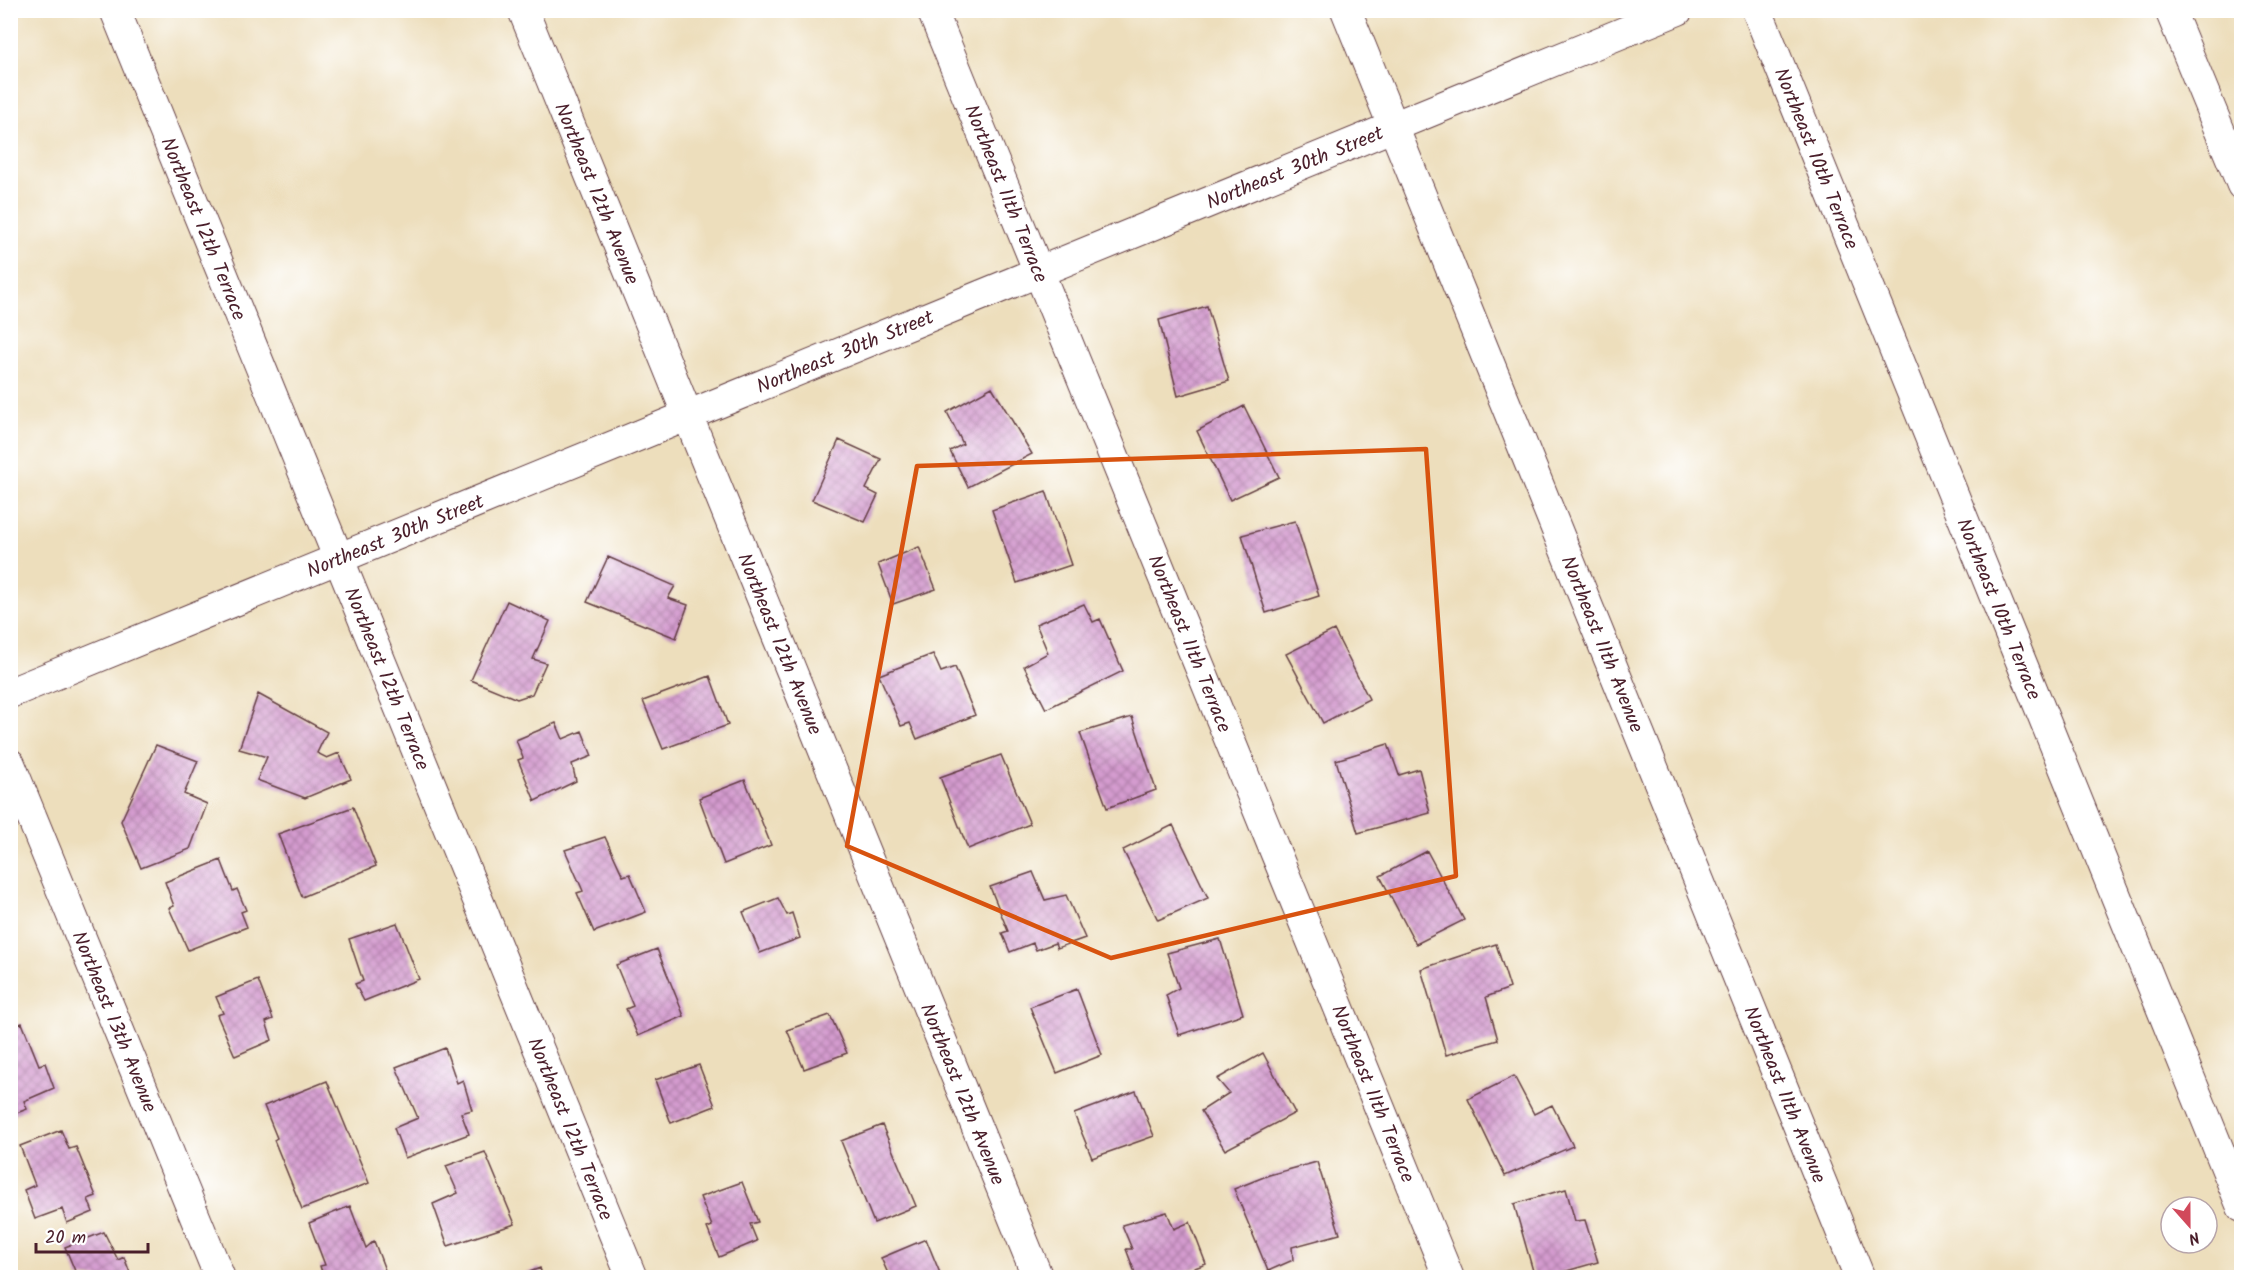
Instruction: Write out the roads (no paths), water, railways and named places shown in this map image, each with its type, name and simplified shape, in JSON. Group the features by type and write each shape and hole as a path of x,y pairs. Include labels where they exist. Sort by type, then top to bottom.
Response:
{"street":[{"name":"Northeast 12th Terrace","path":"115,10 632,1278"},
{"name":"Northeast 12th Avenue","path":"523,10 1038,1278"},
{"name":"Northeast 11th Terrace","path":"932,10 1449,1278"},
{"name":"Northeast 11th Avenue","path":"1346,10 1860,1278"},
{"name":"Northeast 30th Street","path":"10,693 1678,10"},
{"name":"Northeast 10th Terrace","path":"1757,10 2241,1207"},
{"path":"2170,10 2241,185"},
{"name":"Northeast 13th Avenue","path":"10,764 220,1278"}]}
